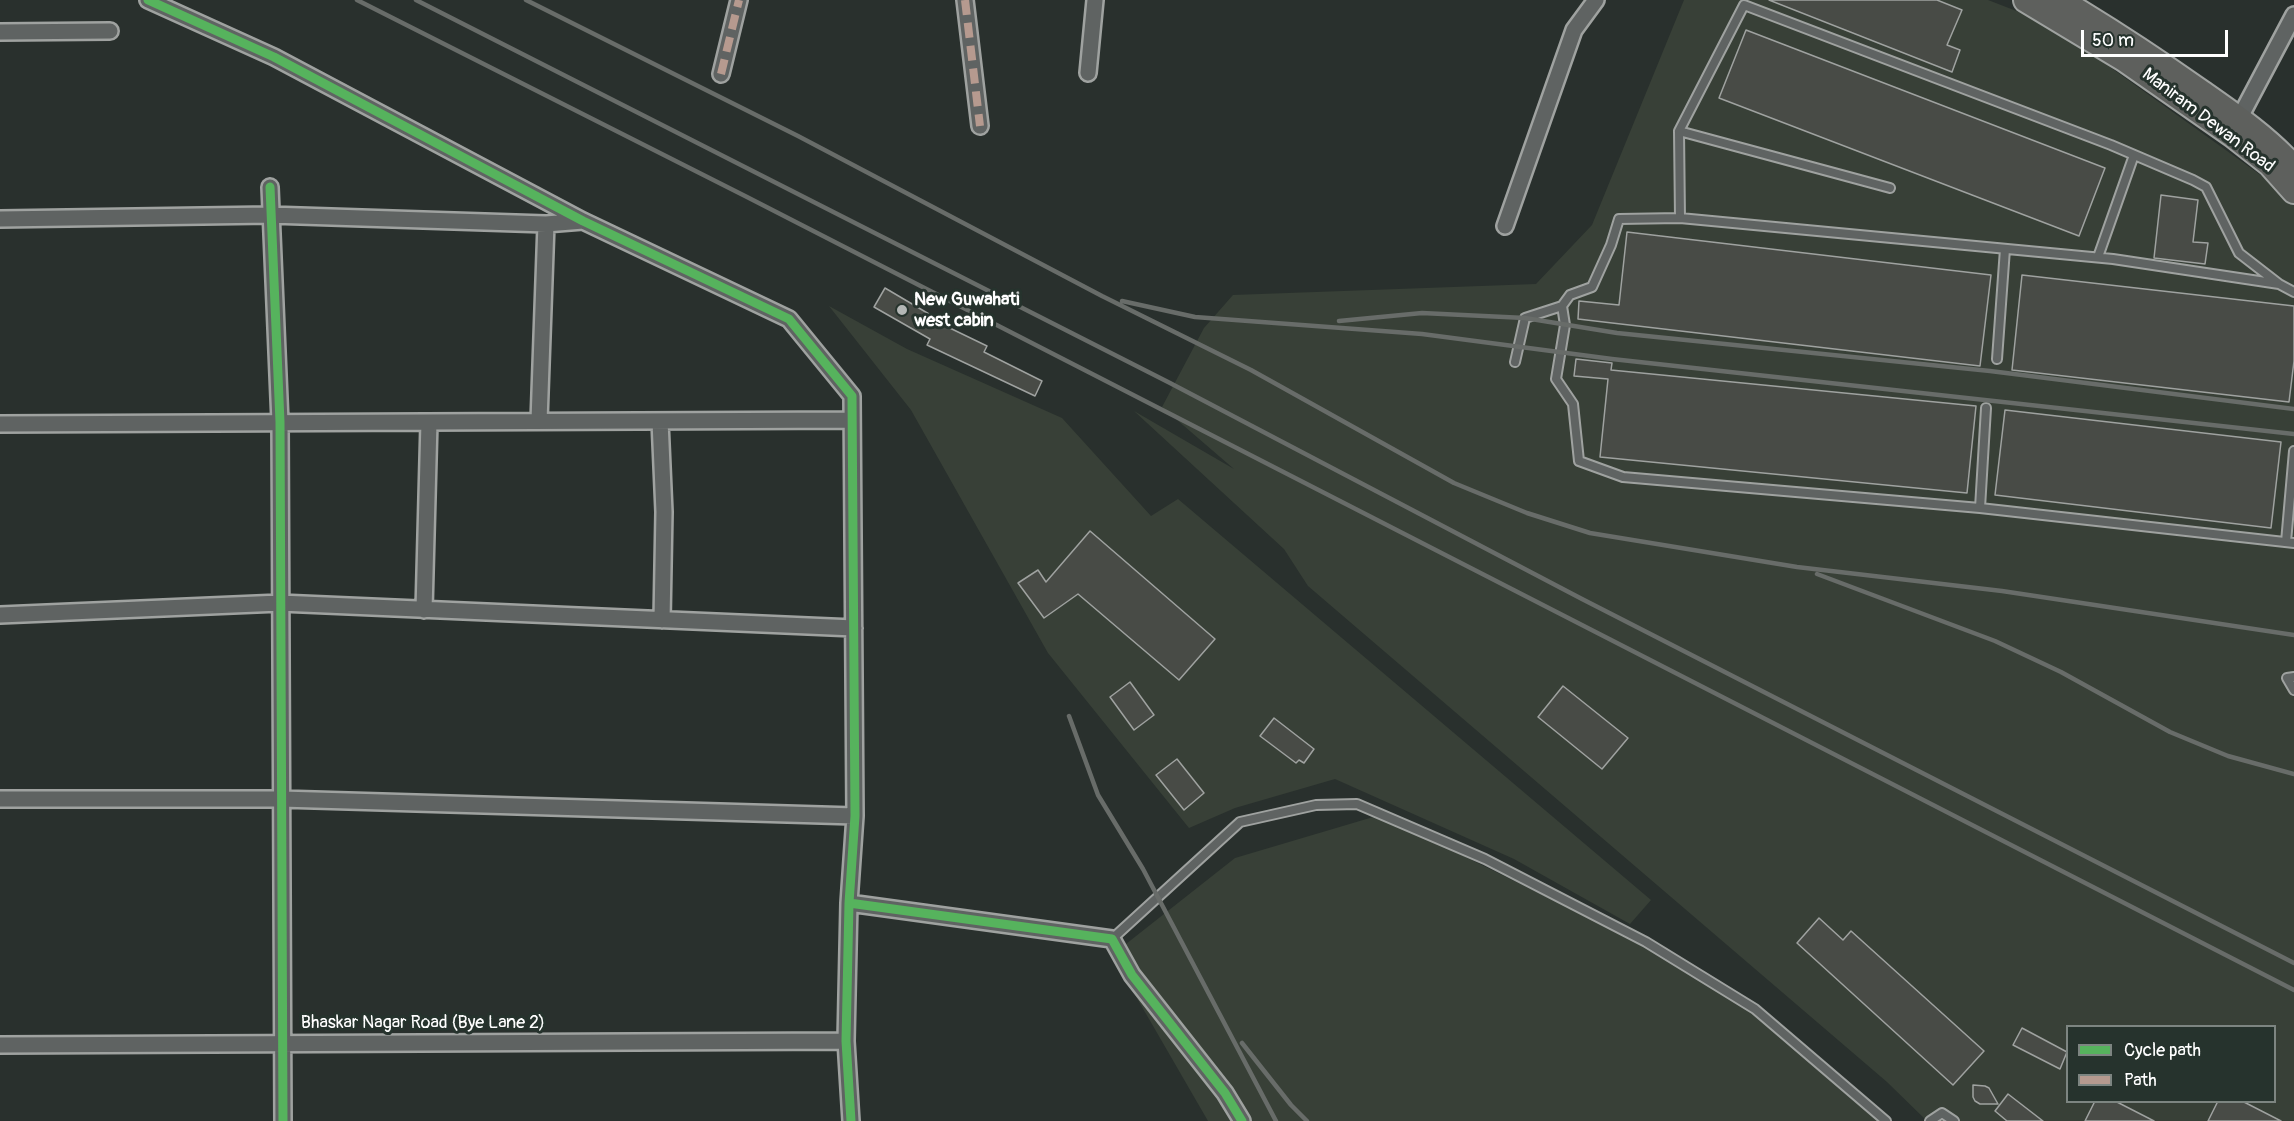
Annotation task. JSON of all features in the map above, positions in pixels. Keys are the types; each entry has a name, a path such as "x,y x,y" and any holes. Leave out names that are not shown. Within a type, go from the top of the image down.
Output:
{"main road":[{"name":"Maniram Dewan Road","path":"2026,0 2124,59 2233,135 2270,164 2294,191"},
{"name":"Maniram Dewan Road","path":"2059,0 2130,43 2239,119 2275,147 2294,168"}],"street":[{"path":"148,0 274,57 583,221 789,319 852,396 855,816 849,903 846,1041 851,1121"},
{"path":"721,74 739,0"},
{"path":"965,0 980,126"},
{"path":"1088,73 1095,0"},
{"path":"1504,226 1574,30 1596,0"},
{"path":"2239,119 2294,15"},
{"path":"0,32 110,31"},
{"path":"270,187 280,423 283,1121"},
{"path":"0,219 270,215 546,224 583,221"},
{"path":"539,421 546,224"},
{"path":"0,424 852,420"},
{"path":"660,421 664,512 662,620"},
{"path":"424,610 429,422"},
{"path":"0,615 280,603 854,628"},
{"path":"0,799 281,799 855,816"},
{"path":"849,903 1112,939 1132,975 1226,1093 1242,1121"},
{"name":"Bhaskar Nagar Road (Bye Lane 2)","path":"0,1045 846,1041"}],"lane":[{"path":"1680,218 1680,131 1744,5 2134,155 2206,187 2239,253 2279,284 2294,292"},
{"path":"1680,131 1890,188"},
{"path":"2097,257 2134,155"},
{"path":"1515,363 1525,318 1562,306 1570,295 1592,287 1611,245 1619,219 1680,218 2097,257 2279,284"},
{"path":"1997,359 2006,249"},
{"path":"1562,306 1565,325 1556,379 1573,404 1579,461 1623,477 1980,508 2290,543 2294,451"},
{"path":"1980,508 1986,408"},
{"path":"2294,677 2287,678 2294,690"},
{"path":"1112,939 1240,822 1316,805 1357,804 1485,859 1646,942 1755,1009 1886,1121"},
{"path":"1930,1121 1942,1113 1954,1121"}],"shaded area":[{"path":"1684,0 1988,0 2050,24 2294,199 2294,1121 1927,1121 1887,1082 1308,586 1284,549 1134,411 1234,469 1162,407 1204,328 1233,295 1536,284 1592,225"},
{"path":"829,306 907,349 1062,418 1151,516 1178,499 1651,900 1630,924 1514,859 1335,779 1235,808 1189,828 1048,653 911,410"},
{"path":"1380,815 1724,984 1885,1121 1208,1121 1112,955 1235,858"}],"building":[{"path":"1769,0 1937,0 1962,10 1947,45 1960,50 1952,72"},
{"path":"1746,30 2105,168 2079,236 1719,98"},
{"path":"2161,195 2198,200 2193,242 2208,243 2205,264 2154,258"},
{"path":"1627,232 1991,275 1980,366 1578,319 1579,301 1619,305"},
{"path":"2022,275 2294,306 2294,361 2289,402 2012,370"},
{"path":"885,288 929,314 927,317 987,346 984,352 1042,381 1035,396 927,345 930,339 874,307"},
{"path":"1576,359 1612,363 1611,370 1976,406 1967,493 1600,457 1608,379 1574,376"},
{"path":"2005,410 2281,442 2271,528 1995,495"},
{"path":"1090,531 1215,639 1179,680 1078,594 1044,618 1018,583 1038,570 1046,582"},
{"path":"1130,682 1154,715 1134,730 1110,697"},
{"path":"1563,686 1628,738 1602,769 1538,717"},
{"path":"1274,718 1314,749 1304,763 1299,760 1296,763 1260,736"},
{"path":"1177,759 1204,793 1184,810 1156,775"},
{"path":"1819,918 1843,940 1851,931 1984,1051 1953,1085 1797,943"},
{"path":"2022,1028 2066,1051 2066,1054 2060,1069 2013,1045"},
{"path":"1973,1085 1989,1088 1998,1104 1980,1104 1975,1101"},
{"path":"2008,1094 2043,1121 2007,1121 1995,1111"},
{"path":"2094,1103 2119,1103 2154,1121 2085,1121"},
{"path":"2217,1103 2246,1103 2281,1121 2208,1121"}],"railway":[{"path":"357,0 747,197 2294,990"},
{"path":"416,0 1170,383 1582,599 2294,963"},
{"path":"526,0 798,136 1102,296 1251,370 1454,483 1527,513 1590,533 1797,567 2002,591 2294,635"},
{"path":"1122,301 1195,317 1422,334 1612,359 2294,434"},
{"path":"1339,321 1422,313 1525,318 1617,333 1990,371 2294,409"},
{"path":"1817,574 1995,641 2061,672 2170,732 2228,756 2294,774"},
{"path":"1069,716 1098,795 1143,869 1276,1121"},
{"path":"1242,1043 1291,1105 1307,1121"}],"marked path":[{"path":"721,74 739,0"},
{"path":"965,0 980,126"}],"cycle path":[{"path":"148,0 274,57 583,221 789,319 852,396 855,816 849,903 846,1041 851,1121"},
{"path":"270,187 280,422 283,1121"},
{"path":"849,903 1112,939 1132,975 1225,1093 1242,1121"}],"place":[{"name":"New Guwahati west cabin","path":"902,310"}]}
